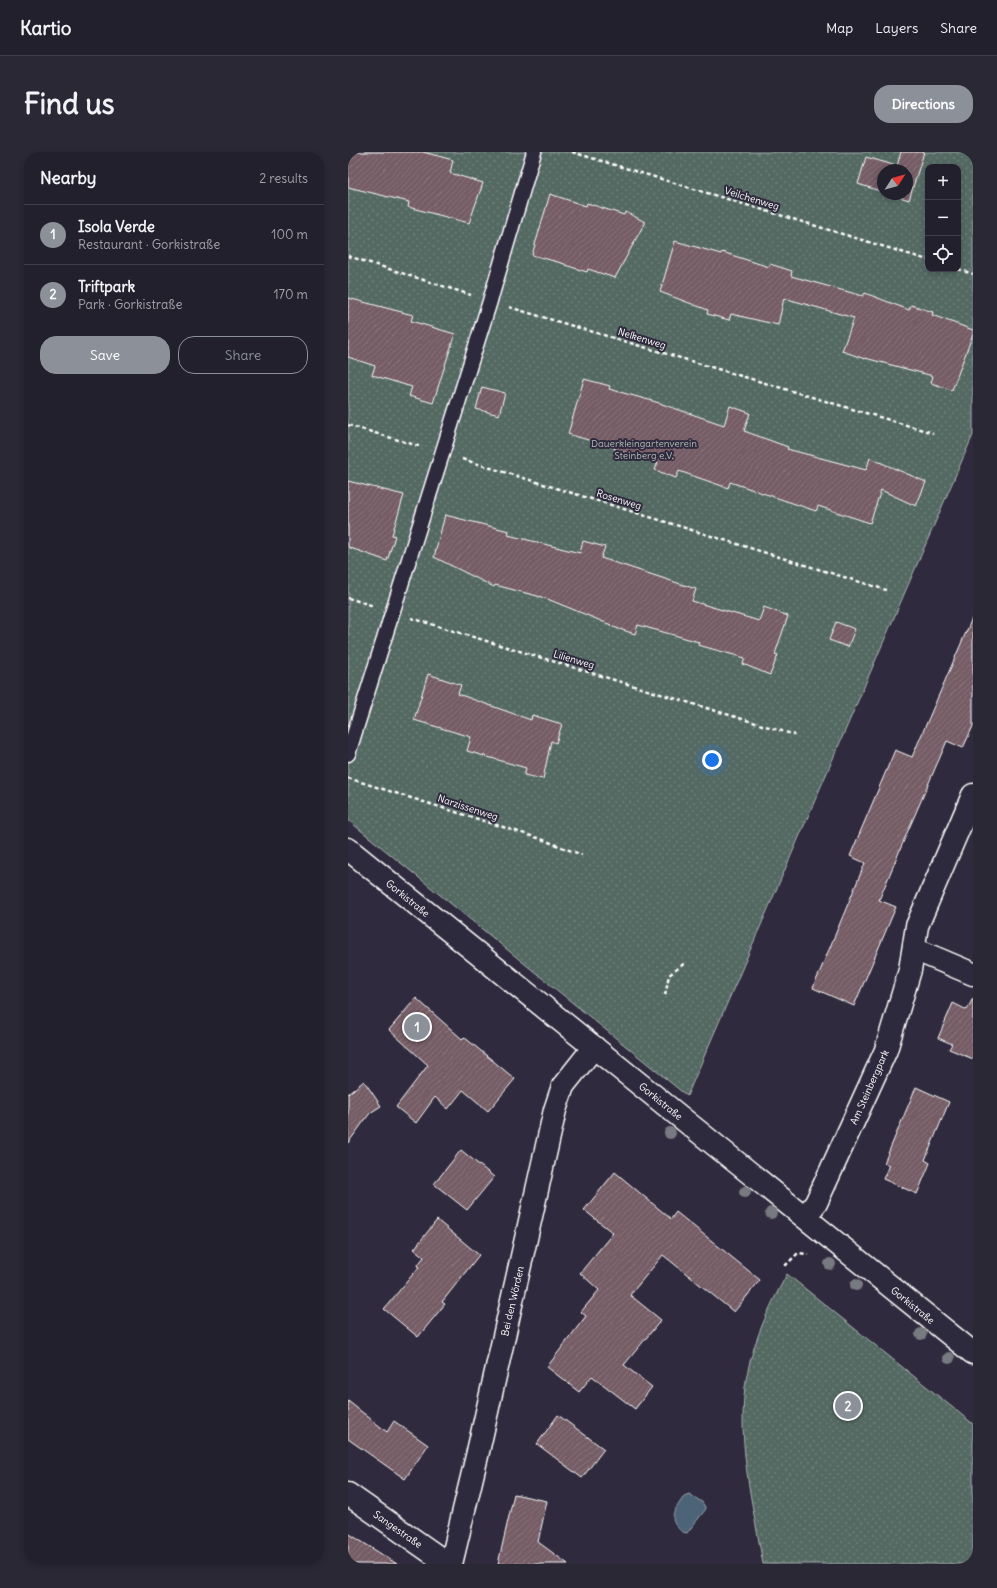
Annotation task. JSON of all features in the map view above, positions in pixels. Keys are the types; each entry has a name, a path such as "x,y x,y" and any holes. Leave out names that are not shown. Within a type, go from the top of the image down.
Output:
{"street":[{"name":"Am Steinbergpark","path":"805,1217 816,1203 886,1050 910,970 917,926 973,795"},
{"name":"Gorkistraße","path":"348,849 973,1353"},
{"path":"914,949 973,974"},
{"name":"Bei den Wörden","path":"449,1564 479,1449 555,1110 563,1086 594,1047"},
{"name":"Sangestraße","path":"348,1494 449,1564"}],"lane":[{"path":"348,754 441,453 490,301 534,152"}],"path":[{"name":"Veilchenweg","path":"572,152 925,259"},
{"name":"Nelkenweg","path":"348,256 490,301 933,433"},
{"path":"961,270 973,274"},
{"name":"Rosenweg","path":"348,425 886,590"},
{"name":"Lilienweg","path":"348,598 795,735"},
{"name":"Narzissenweg","path":"348,778 541,839 582,854"},
{"path":"665,995 669,975 685,963"},
{"path":"785,1266 798,1253 808,1254"}],"green space":[{"name":"Dauerkleingartenverein Steinberg e.V.","path":"348,152 973,152 973,435 687,1096 348,820"},
{"path":"787,1274 973,1424 973,1564 763,1564 745,1456 743,1429 744,1401 747,1375 757,1338 777,1292"}],"water":[{"path":"689,1494 702,1502 706,1509 687,1533 682,1532 677,1527 674,1523 673,1515 684,1496"}],"building":[{"path":"348,152 423,152 453,160 450,173 483,183 469,223 408,207 409,202 348,187"},
{"path":"901,152 924,152 913,187 913,164 898,164"},
{"path":"866,157 890,164 877,164 877,190 858,184"},
{"path":"550,194 586,206 587,203 624,215 626,212 645,222 615,278 588,269 587,272 532,255"},
{"path":"675,241 721,254 722,252 769,267 770,264 792,271 791,276 863,296 865,293 909,310 911,305 933,312 932,315 973,330 973,334 952,390 931,383 933,376 865,359 842,351 854,318 784,298 778,325 731,314 729,320 707,314 708,310 660,292"},
{"path":"348,298 413,315 411,321 455,334 433,403 409,396 412,387 372,375 375,366 348,357"},
{"path":"584,379 610,386 609,389 656,402 724,425 730,406 750,413 744,431 788,447 787,449 866,470 870,458 926,482 916,506 881,490 870,523 818,506 816,511 730,482 728,488 679,471 676,478 655,470 658,462 615,450 615,448 568,434"},
{"path":"482,387 505,393 499,415 476,409"},
{"path":"348,481 404,495 392,535 395,536 387,561 348,547"},
{"path":"445,515 509,531 508,535 580,553 583,541 605,547 601,558 696,589 692,601 759,621 764,607 788,616 775,654 778,655 770,675 743,664 745,658 698,645 699,642 638,625 635,634 610,626 611,625 545,598 495,585 494,587 434,557"},
{"path":"973,616 973,726 963,748 947,741 907,833 879,900 896,907 854,1006 813,988 865,863 850,856 895,750 912,757"},
{"path":"836,622 855,629 848,647 829,640"},
{"path":"428,674 461,685 458,694 531,720 532,715 562,724 556,743 551,741 543,779 524,775 526,768 467,751 471,737 414,720"},
{"path":"416,998 462,1039 464,1037 515,1079 488,1111 463,1090 448,1109 435,1097 416,1123 396,1107 428,1065 389,1030"},
{"path":"973,998 973,1059 949,1049 952,1044 938,1038 953,1003 967,1010"},
{"path":"364,1081 381,1106 370,1113 348,1143 348,1094"},
{"path":"916,1087 949,1102 925,1160 930,1163 917,1194 883,1179 889,1165 884,1163"},
{"path":"461,1150 494,1177 467,1210 434,1184"},
{"path":"615,1172 671,1219 676,1212 760,1280 734,1312 663,1255 630,1295 661,1320 624,1365 652,1387 635,1409 592,1376 579,1392 547,1367 586,1316 581,1312 599,1290 580,1273 613,1233 584,1210"},
{"path":"437,1220 479,1255 442,1302 445,1304 418,1337 384,1309 419,1267 417,1266 424,1257 414,1249"},
{"path":"348,1401 387,1432 394,1421 428,1445 405,1479 348,1439"},
{"path":"558,1415 604,1449 582,1478 537,1444"},
{"path":"514,1494 547,1501 538,1542 568,1564 498,1564"},
{"path":"348,1533 397,1564 348,1564"}],"place":[{"name":"Isola Verde","path":"417,1027"},
{"name":"Triftpark","path":"848,1406"}]}
